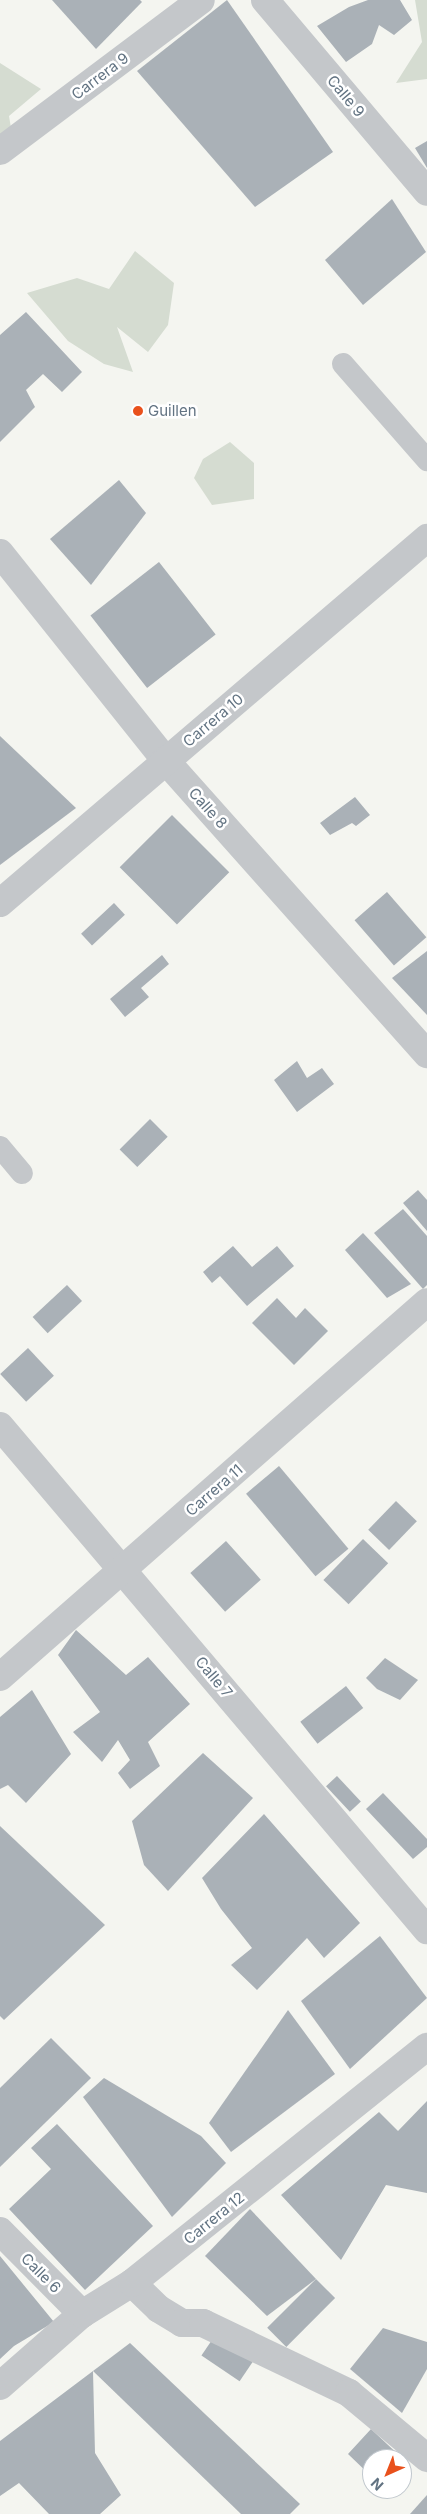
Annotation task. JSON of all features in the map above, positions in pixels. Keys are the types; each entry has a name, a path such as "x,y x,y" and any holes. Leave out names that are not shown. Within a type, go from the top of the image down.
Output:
{"street":[{"name":"Carrera 9","path":"0,151 201,0"},
{"name":"Calle 9","path":"265,0 427,192"},
{"name":"Carrera 10","path":"0,903 427,538"},
{"name":"Calle 8","path":"0,553 165,760 427,1054"},
{"name":"Carrera 11","path":"0,1677 427,1302"},
{"name":"Calle 7","path":"0,1426 427,1930"},
{"name":"Carrera 12","path":"0,2386 82,2314 132,2283 427,2047"},
{"name":"Calle 6","path":"0,2232 82,2314"},
{"path":"132,2283 158,2308 182,2323 203,2323 349,2393 427,2458"}],"lane":[{"path":"343,364 427,460"},
{"path":"0,1146 22,1174"}],"shaded area":[{"path":"415,0 427,0 427,79 396,83 422,42"},
{"path":"0,63 41,89 9,116 12,134 0,142"},
{"path":"135,251 174,283 168,325 148,352 117,327 133,372 104,364 68,341 27,293 77,278 109,289"},
{"path":"230,442 254,463 254,499 212,505 194,478 203,459"}],"building":[{"path":"52,0 140,0 142,2 96,49"},
{"path":"227,0 333,152 255,207 137,71"},
{"path":"368,0 400,0 412,20 394,35 379,25 372,44 346,62 317,26 349,7"},
{"path":"427,141 427,168 415,148"},
{"path":"392,199 426,252 363,305 325,260"},
{"path":"26,312 82,372 62,392 43,374 26,390 35,407 0,442 0,335"},
{"path":"119,480 146,513 91,585 50,539"},
{"path":"159,562 216,634 147,688 90,616"},
{"path":"0,736 76,808 0,865"},
{"path":"355,797 370,815 356,826 352,823 330,835 320,823"},
{"path":"172,815 229,872 177,925 120,867"},
{"path":"387,892 426,937 394,965 355,920"},
{"path":"114,903 125,915 92,945 81,934"},
{"path":"427,951 427,1015 392,978"},
{"path":"162,955 169,964 141,988 149,997 125,1017 110,999"},
{"path":"297,1061 307,1078 322,1068 334,1084 297,1112 274,1080"},
{"path":"150,1119 168,1137 137,1167 120,1149"},
{"path":"418,1190 427,1200 427,1231 403,1203"},
{"path":"403,1209 427,1236 427,1285 423,1289 374,1233"},
{"path":"363,1233 411,1284 387,1298 345,1250"},
{"path":"233,1246 252,1267 277,1246 294,1266 247,1306 220,1276 212,1283 203,1272"},
{"path":"67,1285 82,1301 48,1333 33,1317"},
{"path":"277,1298 296,1318 305,1308 328,1331 294,1365 252,1323"},
{"path":"28,1348 54,1376 26,1402 0,1374"},
{"path":"279,1466 348,1549 315,1576 246,1494"},
{"path":"396,1501 417,1521 389,1550 368,1530"},
{"path":"363,1539 388,1563 349,1604 323,1580"},
{"path":"226,1541 261,1580 225,1612 190,1573"},
{"path":"76,1630 126,1675 148,1657 190,1704 148,1742 160,1766 130,1789 118,1773 130,1760 118,1740 102,1762 73,1732 100,1712 58,1655"},
{"path":"385,1658 418,1680 400,1700 377,1689 366,1678"},
{"path":"346,1686 363,1708 318,1744 300,1722"},
{"path":"32,1690 71,1754 26,1803 8,1785 0,1789 0,1717"},
{"path":"203,1753 253,1798 168,1891 144,1865 132,1821"},
{"path":"337,1776 361,1802 350,1812 326,1786"},
{"path":"383,1793 427,1839 427,1847 413,1859 366,1809"},
{"path":"264,1814 360,1923 324,1958 307,1938 257,1990 231,1965 252,1948 221,1909 202,1878"},
{"path":"0,1826 105,1925 4,2020 0,2016"},
{"path":"380,1936 427,1998 350,2069 301,2001"},
{"path":"288,2010 335,2074 231,2152 209,2123"},
{"path":"51,2038 91,2078 0,2167 0,2088"},
{"path":"104,2078 201,2136 226,2163 172,2217 83,2097"},
{"path":"427,2101 427,2193 386,2185 341,2260 281,2195 379,2112 398,2131"},
{"path":"57,2124 153,2226 85,2290 9,2209 51,2169 31,2148"},
{"path":"250,2209 316,2279 267,2316 205,2256"},
{"path":"0,2256 54,2322 14,2346 0,2359"},
{"path":"316,2279 335,2298 286,2347 267,2328"},
{"path":"383,2328 427,2342 427,2369 402,2413 350,2369"},
{"path":"216,2334 254,2360 240,2381 201,2356"},
{"path":"130,2343 300,2504 290,2514 241,2514 93,2371"},
{"path":"93,2371 95,2453 121,2495 100,2514 49,2514 19,2483 0,2496 0,2441"},
{"path":"371,2429 392,2449 362,2449 362,2467 348,2454"},
{"path":"427,2495 427,2514 410,2514"}],"place":[{"name":"Guillen","path":"138,411"}]}
